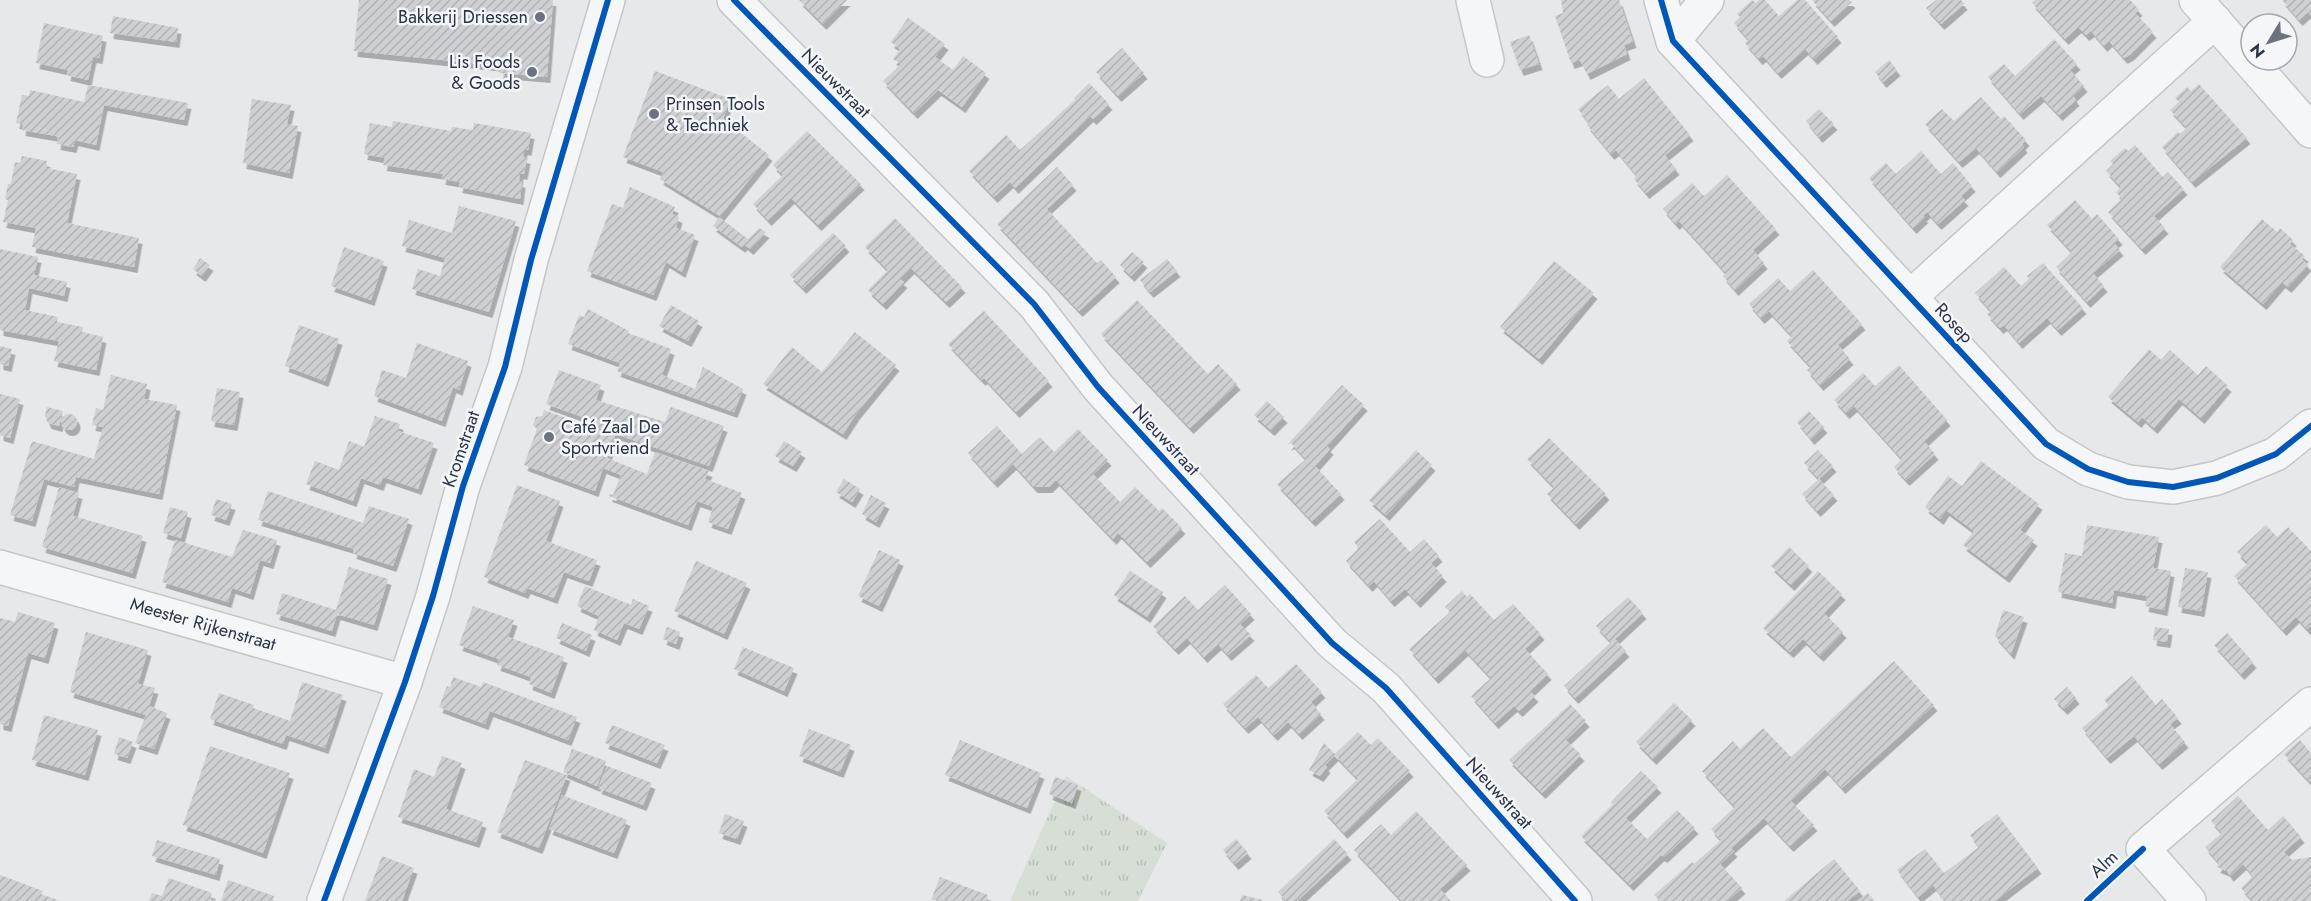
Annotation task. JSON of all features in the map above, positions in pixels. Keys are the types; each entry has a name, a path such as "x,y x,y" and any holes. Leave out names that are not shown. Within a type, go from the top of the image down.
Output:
{"street":[{"name":"Kromstraat","path":"324,901 405,682 433,596 463,486 505,367 531,260 608,0"},
{"name":"Nieuwstraat","path":"734,0 1034,304 1098,387 1332,643 1386,688 1575,901"},
{"path":"1473,0 1487,60"},
{"name":"Rosep","path":"1661,0 1673,41 2046,444 2088,469 2108,476 2128,482 2173,488 2217,478 2276,454 2311,426"},
{"path":"1673,41 1707,0"},
{"name":"Rosep","path":"1910,297 2205,11 2311,131"},
{"name":"Meester Rijkenstraat","path":"0,567 405,682"},
{"name":"Alm","path":"2188,901 2143,849 2311,704"}],"green space":[{"path":"1066,776 1167,843 1138,901 1010,901"}],"building":[{"path":"359,0 553,0 547,77 500,73 501,66 354,51"},
{"path":"799,0 847,0 823,24"},
{"path":"1561,0 1619,0 1633,42 1624,45 1627,54 1587,74 1580,60 1571,63 1555,16 1563,13"},
{"path":"1752,0 1756,3 1759,0 1765,0 1779,16 1797,0 1805,0 1838,37 1814,59 1805,49 1778,73 1763,56 1759,59 1745,43 1749,40 1734,23 1740,17 1737,14"},
{"path":"1812,0 1849,0 1852,2 1831,21"},
{"path":"1936,0 1961,0 1964,4 1941,24 1926,8"},
{"path":"2035,0 2130,0 2139,10 2135,13 2153,32 2124,58 2109,41 2104,46 2091,31 2086,35 2078,27 2065,39 2032,3"},
{"path":"2282,0 2311,0 2311,16 2308,12 2299,20 2299,12 2292,12"},
{"path":"113,16 178,28 176,42 110,33"},
{"path":"908,18 945,44 935,57 953,70 963,56 986,73 962,107 938,90 914,113 883,81 901,64 893,59 900,49 891,42"},
{"path":"44,23 103,36 99,58 93,57 88,80 67,75 68,70 36,63"},
{"path":"1529,35 1539,64 1520,70 1510,42"},
{"path":"2054,39 2077,64 2070,70 2084,86 2073,96 2076,100 2059,115 2041,96 2020,114 1988,77 2004,64 2015,76"},
{"path":"1122,48 1144,73 1118,96 1096,72"},
{"path":"1889,60 1897,70 1883,82 1875,72"},
{"path":"655,71 730,99 723,119 769,155 720,216 660,179 663,172 623,157"},
{"path":"1644,78 1690,135 1665,155 1676,169 1646,193 1634,179 1637,176 1616,150 1611,154 1587,125 1589,123 1578,109 1608,85 1619,99"},
{"path":"1089,83 1109,104 1093,119 1090,116 1015,188 1010,182 994,197 969,171 1006,135 1020,150 1075,100 1074,98"},
{"path":"2199,84 2247,138 2192,182 2162,147 2178,132 2180,134 2187,128 2170,110 2179,102 2175,98 2187,87 2191,91"},
{"path":"88,85 188,103 184,120 104,105 96,145 75,140 73,147 57,144 58,137 56,136 22,130 23,124 16,123 22,95 29,96 30,90 84,102"},
{"path":"1981,97 2001,119 2004,116 2026,140 2022,144 2024,147 1997,172 1976,148 1959,162 1925,124 1942,109 1954,121"},
{"path":"252,99 291,105 287,124 298,126 289,173 243,163"},
{"path":"1819,109 1834,124 1819,137 1806,121"},
{"path":"393,121 451,131 452,127 473,130 474,123 531,133 528,150 524,149 523,157 527,158 524,174 520,173 519,181 522,182 520,199 459,187 460,182 442,179 443,174 383,165 385,158 364,154 370,123 392,127"},
{"path":"807,131 861,184 818,225 791,198 768,220 753,204 783,175 773,165"},
{"path":"2135,145 2163,177 2168,172 2184,189 2154,216 2165,228 2142,249 2108,212 2122,199 2116,192 2121,187 2106,171 2113,164 2110,161 2125,148 2128,151"},
{"path":"1921,151 1941,174 1953,163 1972,186 1961,196 1965,200 1938,224 1927,212 1913,228 1869,178 1886,163 1896,174"},
{"path":"22,156 47,161 46,168 77,174 67,223 139,238 134,267 32,247 36,228 3,222 8,200 5,199 8,184 11,184 15,162 20,163"},
{"path":"1057,167 1073,185 1047,209 1097,263 1101,260 1116,277 1079,311 997,224"},
{"path":"1727,175 1776,229 1753,250 1764,263 1735,290 1723,276 1726,273 1679,221 1676,224 1663,209 1692,183 1704,196"},
{"path":"630,187 675,207 672,214 679,217 676,228 695,235 682,272 666,262 653,295 587,271 612,204 623,208"},
{"path":"2075,200 2092,219 2097,214 2119,239 2114,243 2120,250 2093,273 2104,286 2087,302 2056,267 2072,252 2047,225"},
{"path":"459,206 516,221 489,312 412,289 418,269 440,276 445,258 402,246 409,220 452,233"},
{"path":"719,217 748,239 759,228 766,232 750,249 744,244 742,247 713,226"},
{"path":"895,218 962,287 946,302 911,268 900,279 904,282 883,304 868,290 888,270 865,247"},
{"path":"2262,219 2277,232 2280,228 2293,240 2290,244 2305,256 2302,259 2308,265 2288,287 2282,282 2263,304 2220,267"},
{"path":"833,233 846,246 803,288 790,275"},
{"path":"344,247 384,261 371,300 331,286"},
{"path":"0,249 38,257 34,275 67,282 64,296 29,288 25,310 58,317 57,322 83,327 82,332 103,337 96,370 54,361 59,341 0,330"},
{"path":"1132,252 1144,262 1131,276 1120,265"},
{"path":"200,258 210,265 202,276 193,269"},
{"path":"1167,259 1177,271 1150,292 1140,280"},
{"path":"1554,261 1594,293 1539,359 1500,327"},
{"path":"2043,263 2083,308 2058,330 2047,318 2019,343 2004,325 2000,328 1987,314 1991,311 1975,293 2004,267 2021,286 2029,279 2027,276"},
{"path":"1813,270 1862,324 1838,345 1850,359 1820,385 1807,370 1811,367 1787,341 1792,336 1769,311 1761,318 1749,304 1778,278 1790,291"},
{"path":"1137,300 1208,374 1218,364 1237,384 1190,428 1101,334"},
{"path":"671,305 699,321 688,341 659,326"},
{"path":"588,309 629,331 628,333 671,349 662,375 695,389 703,367 743,389 734,412 617,371 620,363 568,344 579,315 584,317"},
{"path":"984,311 1049,381 1016,412 948,344"},
{"path":"299,325 339,339 325,381 285,366"},
{"path":"855,332 896,365 856,414 843,434 763,384 792,347 822,372"},
{"path":"417,343 468,361 459,390 453,387 442,421 374,396 382,370 406,378"},
{"path":"0,346 12,349 8,366 0,364"},
{"path":"2149,349 2161,360 2170,350 2198,375 2206,366 2228,386 2201,418 2179,399 2154,428 2142,417 2138,422 2108,397"},
{"path":"1899,365 1947,420 1924,441 1935,454 1906,480 1894,467 1902,459 1854,406 1846,413 1834,400 1863,373 1875,386"},
{"path":"559,370 601,385 596,400 665,422 671,407 724,426 709,466 586,424 588,419 546,404"},
{"path":"111,375 147,384 144,399 177,405 159,494 76,477 74,487 44,479 32,521 10,515 32,441 94,459 103,427 92,425 96,408 103,410"},
{"path":"1342,385 1364,405 1327,446 1330,449 1315,466 1341,494 1312,521 1277,484 1306,459 1291,443 1287,445"},
{"path":"217,388 240,392 234,425 211,421"},
{"path":"0,394 20,399 10,438 0,435"},
{"path":"1267,401 1284,417 1271,430 1254,415"},
{"path":"47,407 63,411 59,426 48,423 45,416"},
{"path":"544,410 615,436 607,458 647,474 655,452 709,471 705,479 742,493 728,529 708,522 713,507 697,501 688,525 609,496 609,494 613,495 621,475 603,468 595,491 524,465 537,429 533,425 536,417 542,416"},
{"path":"1809,411 1824,427 1811,439 1797,422"},
{"path":"69,414 77,422 69,430 61,422"},
{"path":"375,416 400,424 398,431 434,443 418,489 383,477 380,485 361,478 353,501 306,484 315,461 339,470 349,441 364,447"},
{"path":"997,426 1022,454 1040,437 1054,452 1078,429 1108,460 1093,474 1120,502 1135,487 1159,511 1162,508 1182,528 1147,562 1118,533 1113,539 1056,480 1049,487 1034,487 1013,464 994,482 968,453"},
{"path":"1549,438 1606,494 1576,524 1547,494 1554,487 1527,459"},
{"path":"784,441 802,452 793,466 775,456"},
{"path":"1416,450 1432,465 1386,515 1369,500"},
{"path":"1818,450 1833,466 1819,479 1804,463"},
{"path":"1981,461 2039,504 2020,530 2034,540 2006,577 1963,545 1974,531 1946,510 1940,519 1925,507 1948,476 1962,486"},
{"path":"844,479 860,489 852,502 836,492"},
{"path":"1819,479 1834,495 1817,511 1802,494"},
{"path":"517,485 560,501 546,541 597,560 589,581 564,572 554,598 527,588 525,593 484,577"},
{"path":"59,487 79,493 73,516 143,536 132,573 42,547"},
{"path":"268,491 363,523 369,506 409,519 393,566 353,553 354,549 258,520"},
{"path":"871,495 886,503 876,522 862,514"},
{"path":"216,499 232,504 226,520 211,515"},
{"path":"170,507 188,512 181,538 163,533"},
{"path":"1380,519 1410,552 1424,539 1439,556 1431,563 1443,576 1417,602 1405,589 1391,601 1374,581 1369,586 1346,561 1359,548 1354,542"},
{"path":"2087,525 2159,537 2153,568 2171,571 2164,610 2145,606 2147,596 2114,590 2112,603 2058,592 2065,553 2082,556"},
{"path":"2266,525 2277,537 2288,527 2311,551 2311,626 2307,629 2296,617 2283,630 2234,576 2248,563 2237,552"},
{"path":"243,530 277,540 270,563 260,560 250,594 232,588 228,602 162,582 175,540 232,557"},
{"path":"1789,547 1809,566 1791,585 1771,566"},
{"path":"879,550 900,560 879,606 858,596"},
{"path":"696,561 747,583 724,634 674,611"},
{"path":"349,567 388,579 374,625 337,614 332,631 276,614 282,593 336,610"},
{"path":"2185,568 2208,572 2201,611 2178,607"},
{"path":"1130,571 1163,592 1147,617 1114,595"},
{"path":"1818,571 1842,594 1824,613 1843,632 1820,656 1803,639 1790,652 1763,628"},
{"path":"1225,585 1251,614 1240,624 1251,635 1228,655 1218,644 1204,657 1187,638 1175,649 1153,626 1185,596 1198,610"},
{"path":"585,586 631,605 633,599 649,606 639,629 624,623 617,640 594,630 599,616 577,606"},
{"path":"1462,591 1467,597 1470,594 1494,620 1513,604 1541,634 1525,649 1548,674 1530,691 1535,696 1519,711 1514,706 1495,723 1471,696 1491,678 1465,650 1435,678 1409,649 1450,612 1445,607"},
{"path":"1628,597 1643,613 1615,639 1626,651 1575,698 1564,686 1611,642 1596,626"},
{"path":"473,606 514,620 508,637 564,657 551,693 529,684 531,677 497,665 499,659 459,645"},
{"path":"2003,610 2024,617 2011,654 1995,636"},
{"path":"18,612 55,623 45,658 28,653 8,726 0,724 0,618 15,622"},
{"path":"562,623 592,635 586,651 556,638"},
{"path":"667,627 680,632 676,644 663,639"},
{"path":"2155,627 2169,629 2167,642 2153,640"},
{"path":"86,632 148,650 138,684 155,688 149,706 167,713 154,749 135,743 146,715 70,692"},
{"path":"2227,633 2253,662 2241,674 2214,645"},
{"path":"743,647 794,668 784,691 734,669"},
{"path":"1894,661 1934,705 1842,788 1825,769 1791,801 1814,825 1790,846 1764,818 1731,848 1734,851 1720,864 1742,888 1727,901 1660,901 1654,895 1721,840 1711,829 1735,807 1702,771 1733,741 1740,749 1763,728 1791,757"},
{"path":"1296,664 1322,692 1311,702 1321,714 1299,734 1288,722 1274,735 1258,717 1245,728 1223,704 1256,675 1268,688"},
{"path":"2132,676 2156,705 2162,699 2178,718 2170,724 2185,742 2159,764 2134,736 2107,758 2082,728 2109,705 2104,700"},
{"path":"453,677 481,687 483,682 577,717 568,740 490,711 485,724 439,707"},
{"path":"302,682 343,695 325,748 286,735 283,744 210,719 219,693 290,721"},
{"path":"2067,687 2076,698 2064,709 2054,699"},
{"path":"1674,703 1692,720 1653,759 1636,742"},
{"path":"1570,704 1586,721 1566,740 1581,755 1542,793 1509,760"},
{"path":"44,715 98,730 85,775 32,760"},
{"path":"612,725 665,745 657,763 605,743"},
{"path":"809,729 851,745 840,772 799,756"},
{"path":"1358,732 1371,745 1378,738 1410,771 1344,833 1324,811 1358,779 1335,755 1325,765 1327,767 1320,776 1309,770 1324,743 1335,754"},
{"path":"119,737 133,742 127,758 114,754"},
{"path":"960,740 1041,773 1027,808 945,775"},
{"path":"2300,740 2311,753 2310,782 2284,754"},
{"path":"210,746 290,773 263,853 183,825"},
{"path":"572,749 606,761 597,786 563,772"},
{"path":"442,756 462,763 446,809 483,822 476,842 398,817 414,769 434,777"},
{"path":"525,760 567,775 539,848 497,832"},
{"path":"607,766 652,783 643,805 598,788"},
{"path":"1641,771 1658,787 1626,818 1647,839 1677,810 1695,828 1664,857 1661,855 1630,885 1581,836 1613,804 1611,802"},
{"path":"1055,777 1078,785 1072,803 1049,794"},
{"path":"562,795 627,820 614,853 549,829"},
{"path":"2238,796 2268,830 2283,816 2301,837 2284,852 2292,860 2311,857 2311,901 2253,901 2241,888 2253,876 2243,864 2230,876 2227,871 2217,867 2219,863 2205,847 2222,833 2211,821"},
{"path":"1416,811 1467,865 1440,889 1451,901 1402,901 1354,850 1381,824 1391,835"},
{"path":"725,814 744,821 737,839 719,833"},
{"path":"1997,814 2038,868 1995,901 1945,901 1933,885 1918,897 1897,870 1925,849 1944,873 1979,847 1970,835"},
{"path":"1236,839 1248,853 1235,864 1223,850"},
{"path":"1334,839 1348,854 1297,901 1286,901 1278,892"},
{"path":"157,840 220,859 216,875 152,856"},
{"path":"382,856 414,868 402,901 365,901"},
{"path":"1834,859 1860,891 1847,901 1784,901"},
{"path":"0,875 43,891 41,894 60,901 0,901"},
{"path":"940,877 988,895 986,901 931,900"},
{"path":"169,878 212,893 210,899 214,901 149,901 152,893 162,896"},
{"path":"228,880 274,896 272,901 221,901"},
{"path":"1868,893 1874,901 1857,901"},
{"path":"1242,895 1263,900 1263,901 1240,901"}],"cycle path":[{"path":"324,901 405,682 433,596 463,486 505,367 531,260 608,0"},
{"path":"734,0 1034,304 1098,387 1332,643 1386,688 1575,901"},
{"path":"1661,0 1673,41 2046,444 2088,469 2128,482 2173,487 2217,478 2276,454 2311,426"},
{"path":"2087,901 2143,849"}],"place":[{"name":"Bakkerij Driessen","path":"540,17"},
{"name":"Lis Foods & Goods","path":"532,72"},
{"name":"Prinsen Tools & Techniek","path":"654,114"},
{"name":"Café Zaal De Sportvriend","path":"549,437"}]}
